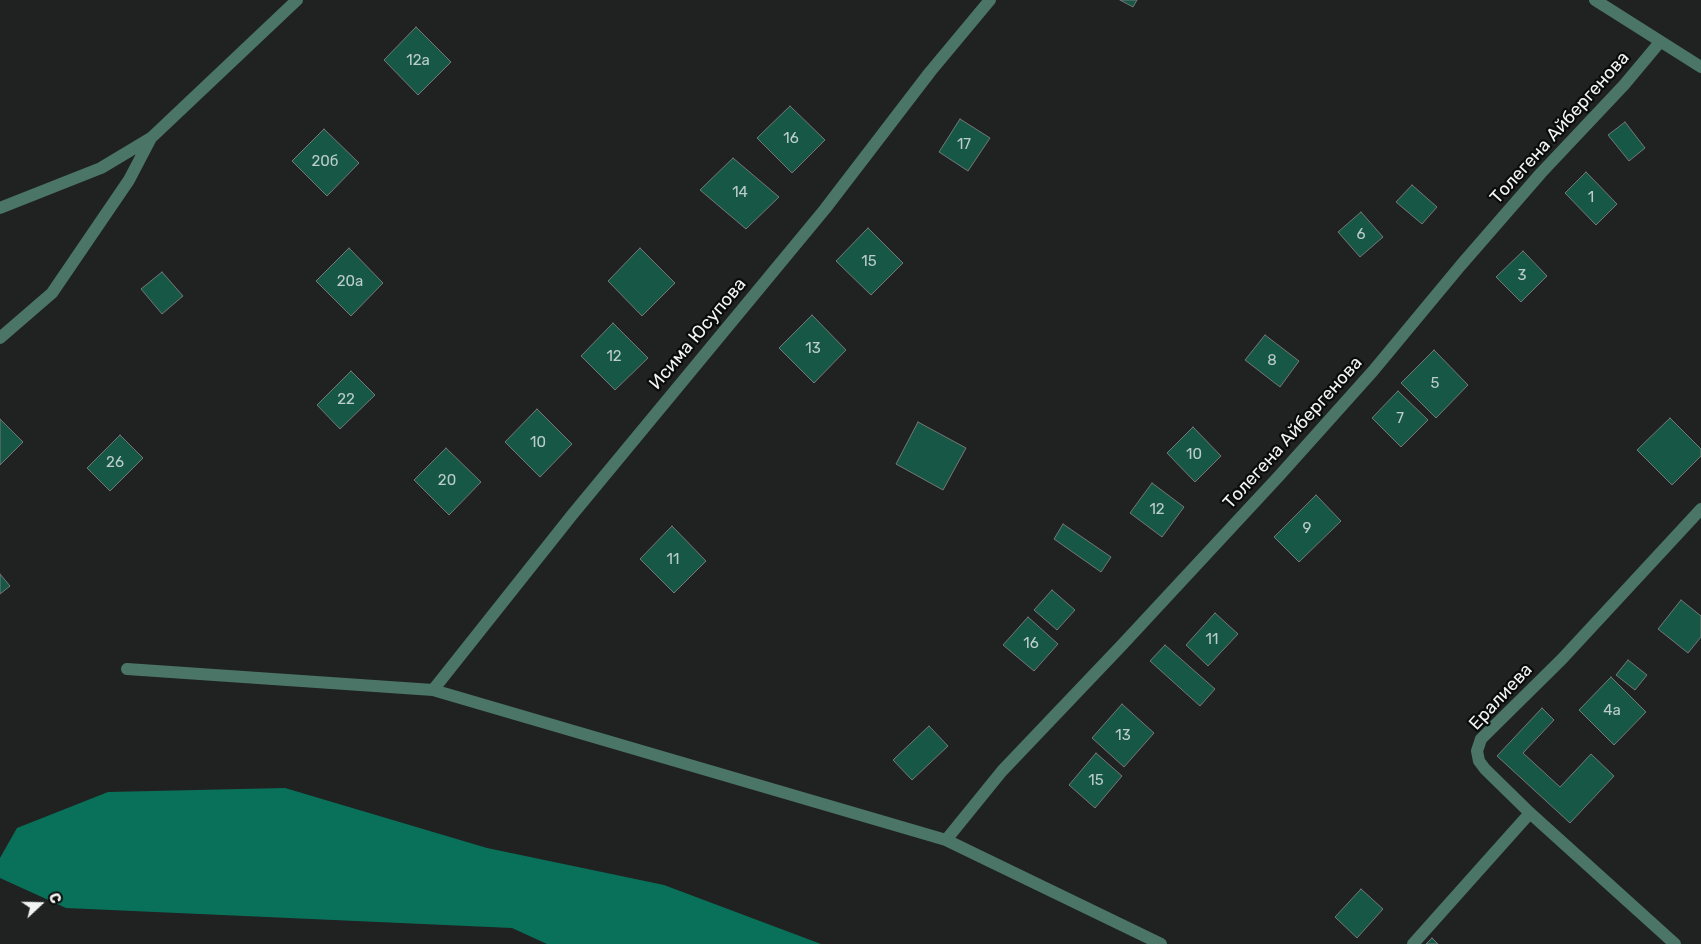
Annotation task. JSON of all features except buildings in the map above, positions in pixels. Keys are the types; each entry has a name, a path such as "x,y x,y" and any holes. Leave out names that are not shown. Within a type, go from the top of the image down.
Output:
{"street":[{"path":"0,208 101,168 151,138 297,0"},
{"name":"Исима Юсупова","path":"433,690 572,515 825,209 930,72 990,0"},
{"path":"1595,0 1701,68"},
{"name":"Толегена Айбергенова","path":"946,840 1002,771 1273,483 1373,371 1541,173 1624,85 1660,42"},
{"path":"0,338 52,294 129,180 151,138"},
{"name":"Ералиева","path":"1675,944 1484,769 1479,761 1477,750 1481,739 1562,658 1701,509"},
{"path":"127,669 433,690 946,840 1161,944"},
{"path":"1413,944 1530,813"}],"shaded area":[{"path":"285,788 487,848 664,885 821,944 547,944 512,928 66,908 0,878 0,858 17,828 108,792"}]}
